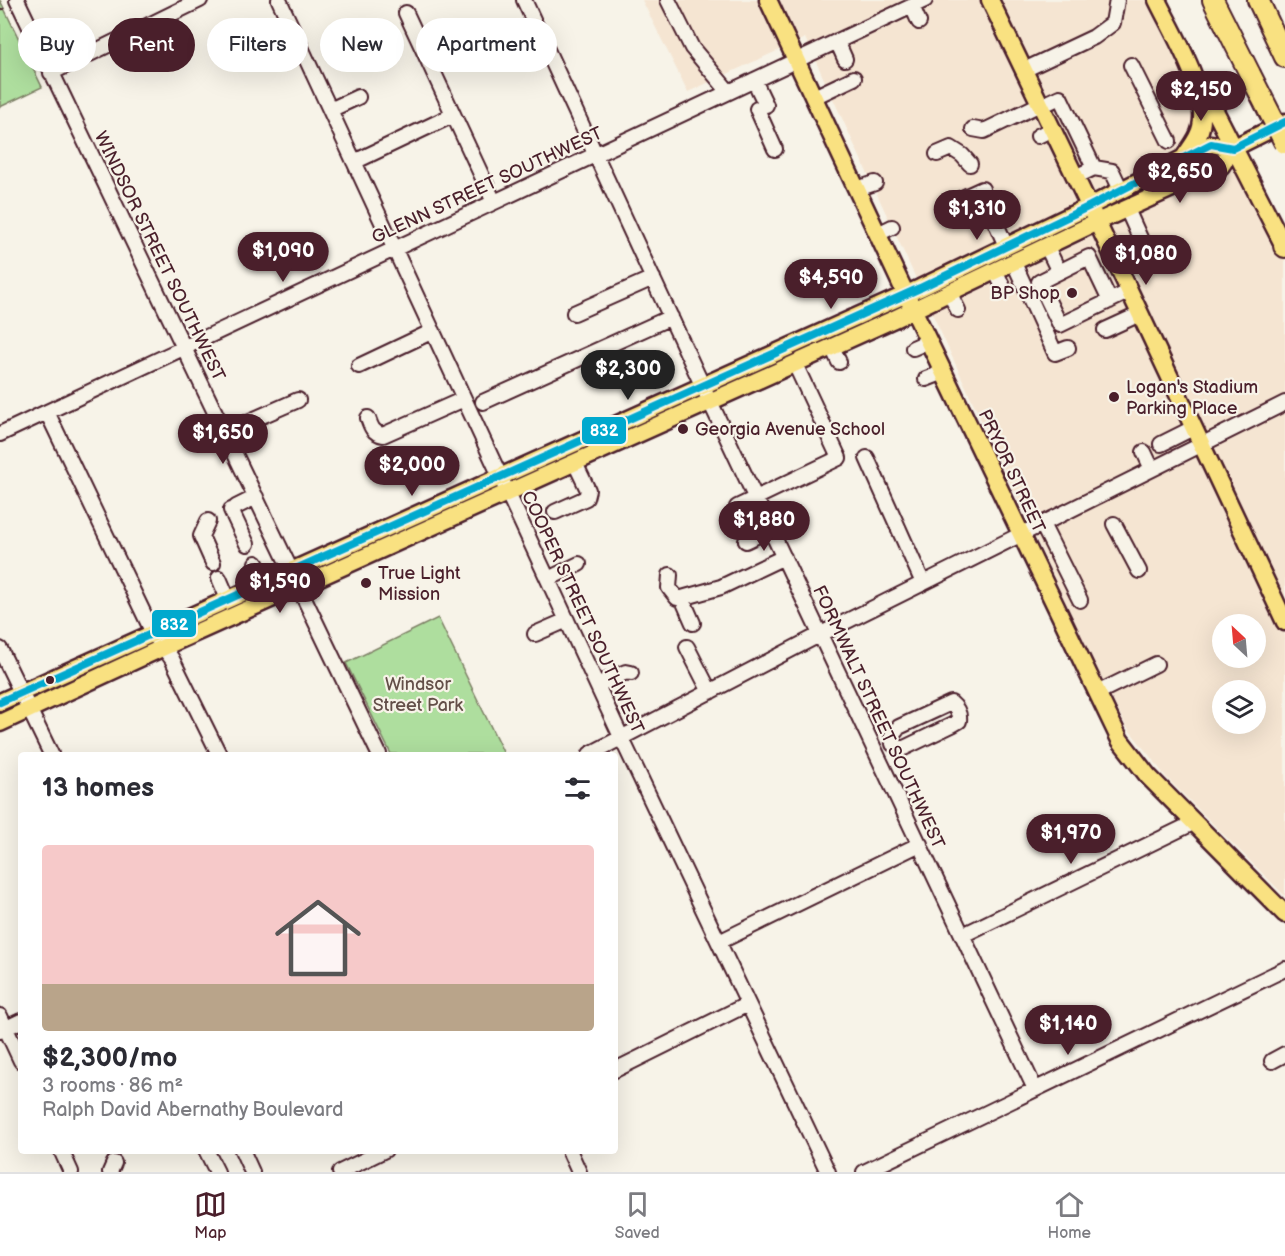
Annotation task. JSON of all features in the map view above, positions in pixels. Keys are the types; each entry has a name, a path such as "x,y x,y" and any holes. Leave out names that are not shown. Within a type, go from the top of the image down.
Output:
{"highway":[{"path":"1213,0 1285,143"},
{"path":"1258,0 1285,57"},
{"path":"1263,0 1271,27"}],"main road":[{"name":"PRYOR STREET","path":"768,0 857,189 885,230 914,310 1120,740 1148,776 1285,914"},
{"path":"990,0 1041,105 1045,132 1076,177 1285,622"},
{"path":"1157,0 1195,80 1201,100 1201,129 1193,146 1178,161"},
{"path":"1195,80 1211,103 1285,247"},
{"path":"0,723 795,364 836,355 914,310 1097,222 1221,166 1233,148 1285,122"},
{"path":"0,702 907,294 1090,206 1211,144 1233,148"},
{"path":"1178,161 1182,184"}],"street":[{"path":"51,73 200,0"},
{"name":"COOPER STREET SOUTHWEST","path":"279,0 622,739 828,1172"},
{"name":"FORMWALT STREET SOUTHWEST","path":"524,0 703,387 1035,1089"},
{"path":"668,0 692,48 729,92"},
{"path":"1024,70 1094,37 1113,23 1117,0"},
{"name":"WINDSOR STREET SOUTHWEST","path":"18,3 378,752"},
{"path":"918,3 919,22"},
{"name":"GLENN STREET SOUTHWEST","path":"0,434 918,3"},
{"path":"406,13 494,202"},
{"path":"837,41 845,59"},
{"path":"1131,65 1169,141"},
{"path":"814,97 854,78"},
{"path":"754,80 775,149"},
{"path":"330,110 358,97"},
{"path":"973,129 984,131 1060,97 1094,168"},
{"path":"354,162 453,115"},
{"path":"937,154 951,148 970,164"},
{"path":"1076,177 1094,168 1112,171 1121,190"},
{"path":"857,189 875,183"},
{"path":"960,200 982,189"},
{"path":"1127,209 1140,238"},
{"path":"994,219 1006,246"},
{"path":"1047,247 1059,272"},
{"path":"1110,301 1089,257 1039,282 1060,325 1110,301 1130,291"},
{"path":"1014,263 1055,353 1068,348"},
{"path":"996,272 1003,287"},
{"path":"574,313 653,278"},
{"path":"950,294 958,310"},
{"path":"1105,330 1140,314"},
{"path":"483,402 671,317"},
{"path":"359,366 433,331"},
{"path":"913,348 929,341"},
{"path":"737,507 839,458 795,364"},
{"path":"926,379 944,372"},
{"path":"368,418 372,429 377,434 383,435 464,399"},
{"path":"225,432 298,400"},
{"path":"594,752 821,634 1285,403"},
{"path":"47,412 153,633 172,659 218,752"},
{"path":"1161,444 1193,428"},
{"path":"1144,452 1152,469"},
{"path":"867,459 923,583"},
{"path":"555,512 586,498 588,489 575,463"},
{"path":"247,544 233,508 256,497"},
{"path":"208,521 201,536 213,563"},
{"path":"1042,524 1080,600"},
{"path":"1114,524 1139,571"},
{"path":"746,541 771,530"},
{"path":"670,574 669,588 677,598 682,598 721,587 784,557"},
{"path":"256,563 264,582"},
{"path":"548,579 579,564"},
{"path":"1040,575 1062,564"},
{"path":"219,578 228,599"},
{"path":"682,598 693,623"},
{"path":"535,634 567,620"},
{"path":"687,647 710,692"},
{"path":"0,649 50,752"},
{"path":"1097,693 1156,664"},
{"path":"597,685 626,672 631,673"},
{"path":"951,703 956,707 960,716 959,721 904,748 892,744 892,736 899,727 947,704 951,703"},
{"path":"876,752 892,744"},
{"path":"963,935 1193,823"},
{"path":"719,942 920,844"},
{"path":"864,1172 1285,969"},
{"path":"618,1069 748,1004"},
{"path":"18,1022 2,1025 18,1055"},
{"path":"1272,1061 1285,1054"},
{"path":"63,1154 71,1172"},
{"path":"208,1154 217,1172"},
{"path":"244,1154 252,1172"},
{"path":"340,1172 377,1154"},
{"path":"571,1154 579,1172"}],"path":[{"path":"0,10 18,3"}],"shaded area":[{"path":"642,0 1163,0 1285,256 1285,896 1167,778 1126,726 1092,660 805,38 688,92"}],"green space":[{"path":"0,0 18,37 18,72 35,72 42,87 0,107"},
{"name":"Windsor Street Park","path":"438,618 503,752 390,752 346,663"}],"transit line":[{"name":"832","path":"0,702 920,288 1090,206 1211,144 1233,148 1285,122"}],"place":[{"name":"BP Shop","path":"1072,293"},
{"name":"Logan's Stadium Parking Place","path":"1114,397"},
{"name":"Georgia Avenue School","path":"683,429"},
{"name":"True Light Mission","path":"366,583"}]}
